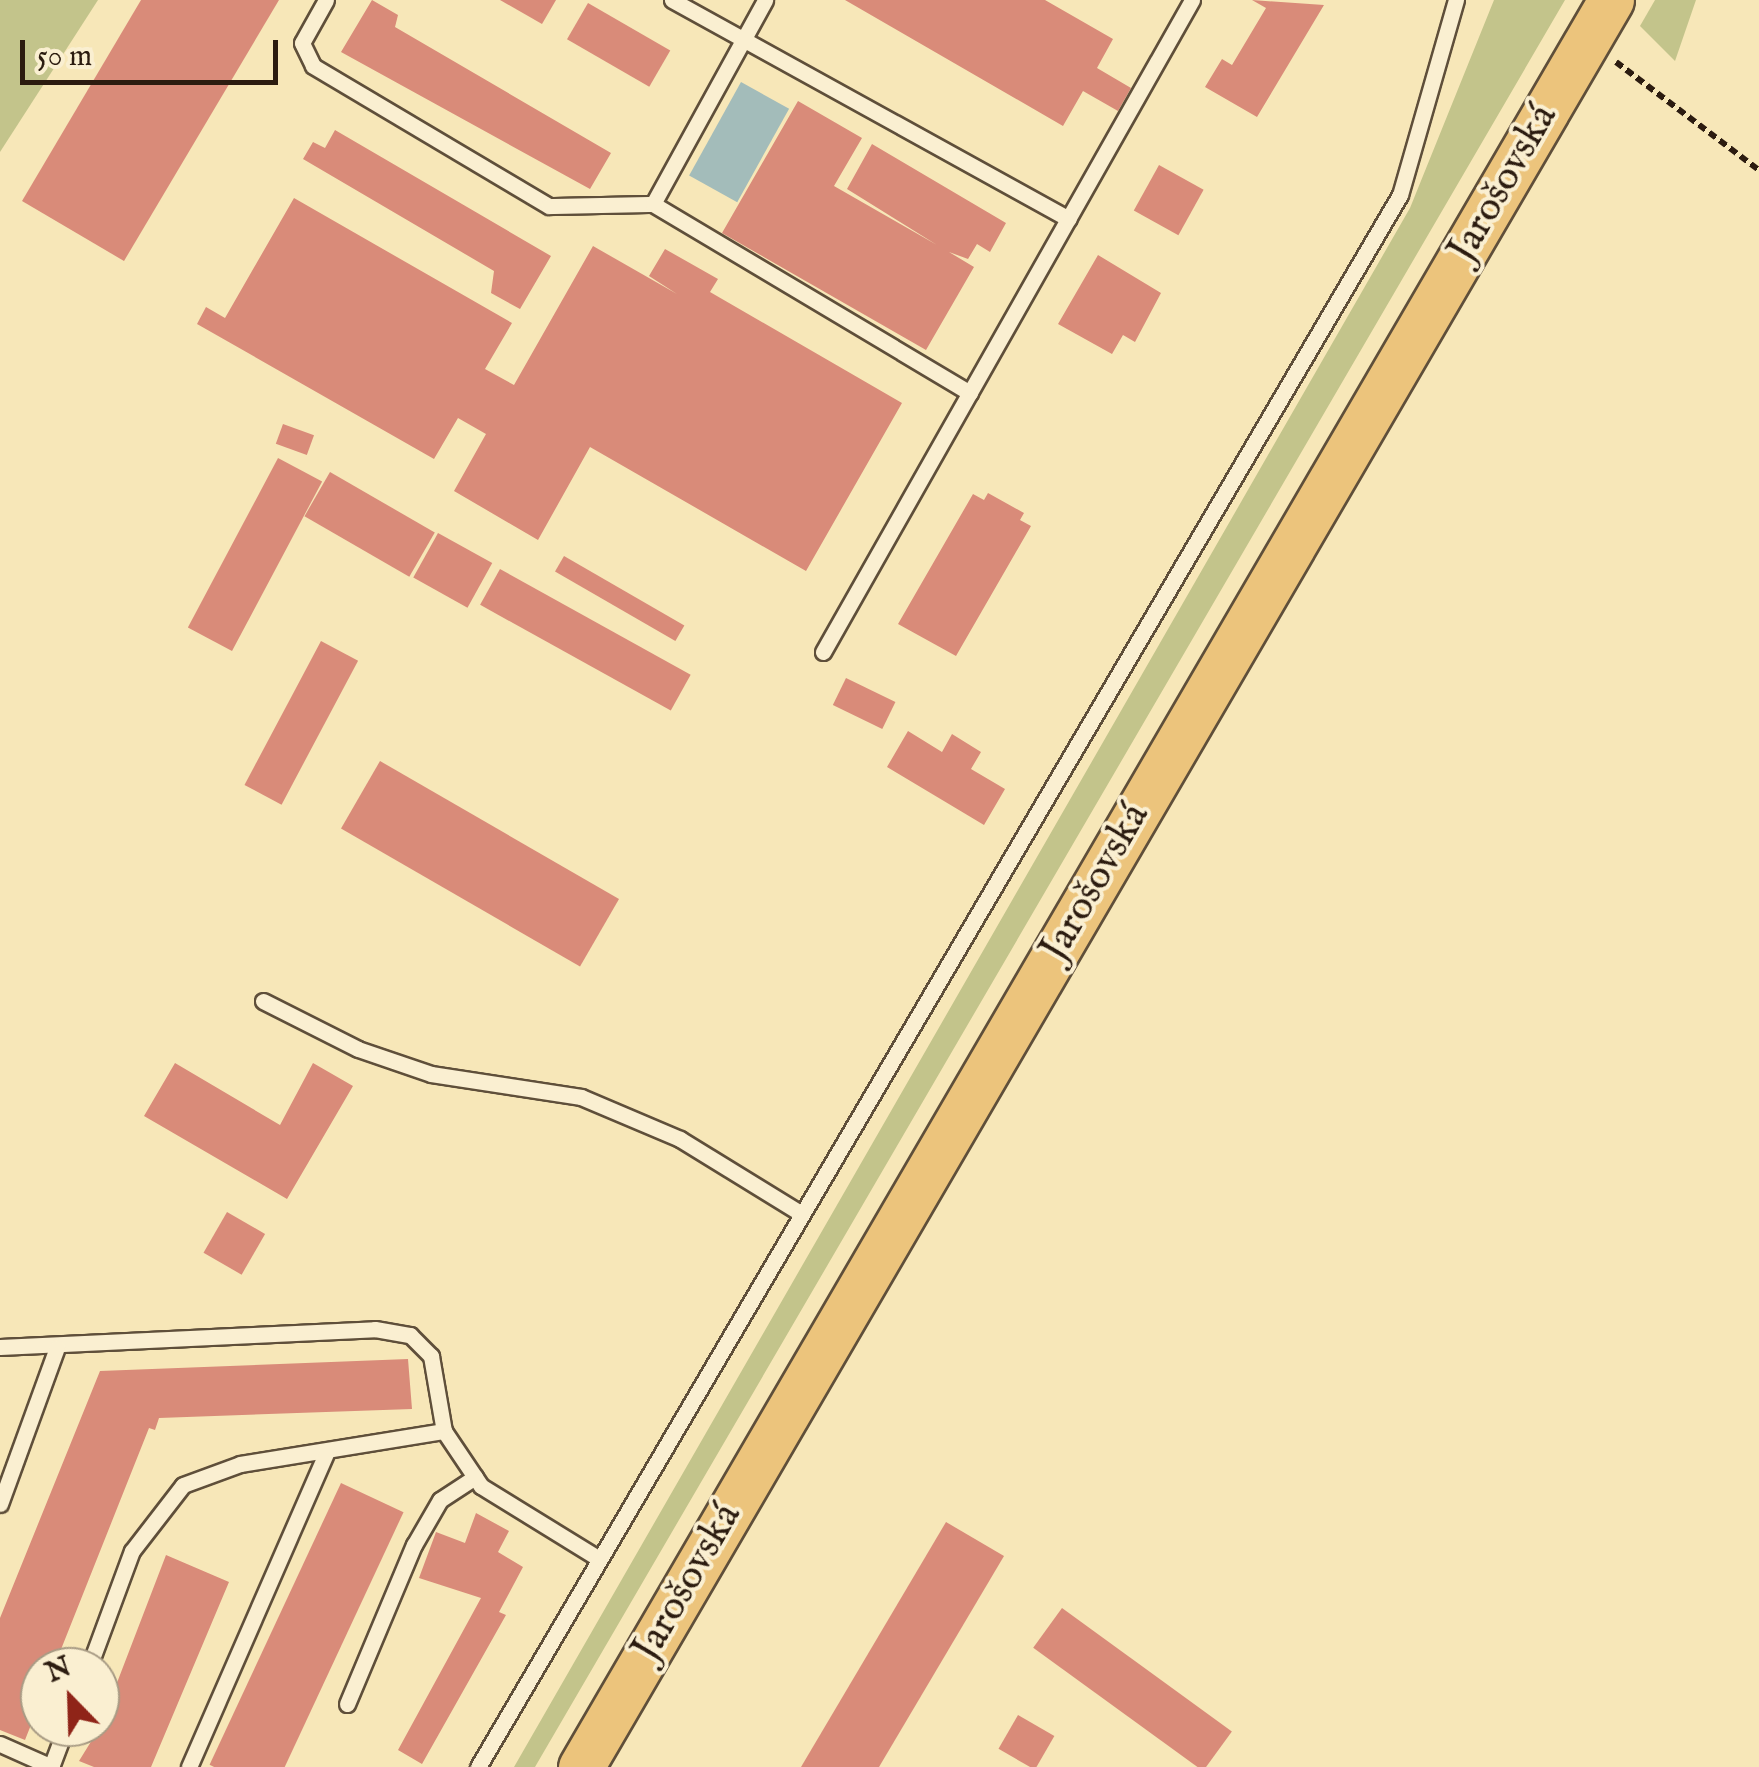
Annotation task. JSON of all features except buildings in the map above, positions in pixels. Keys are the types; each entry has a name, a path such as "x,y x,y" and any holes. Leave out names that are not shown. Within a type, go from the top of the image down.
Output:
{"main road":[{"name":"Jarošovská","path":"581,1767 1611,0"}],"lane":[{"path":"326,0 302,43 312,66 549,206 653,204 970,393"},
{"path":"672,0 1068,219"},
{"path":"653,204 765,0"},
{"path":"824,652 1192,0"},
{"path":"478,1767 1400,195 1456,0"},
{"path":"263,1001 358,1049 430,1074 581,1097 680,1139 802,1214"},
{"path":"0,1347 57,1347 242,1334 410,1334 431,1356 444,1432 475,1477 600,1560"},
{"path":"0,1504 57,1347"},
{"path":"96,1647 132,1551 183,1484 240,1464 444,1432"},
{"path":"189,1767 327,1450"},
{"path":"347,1704 414,1545 440,1500 475,1477"},
{"path":"0,1744 52,1767"}],"path":[{"path":"1587,40 1759,170"}],"green space":[{"path":"0,0 98,0 0,152"},
{"path":"1494,0 1565,0 535,1767 514,1767 1410,208"},
{"path":"1655,0 1696,0 1675,61 1640,26"}],"water":[{"path":"741,82 789,109 737,202 689,176"}]}
